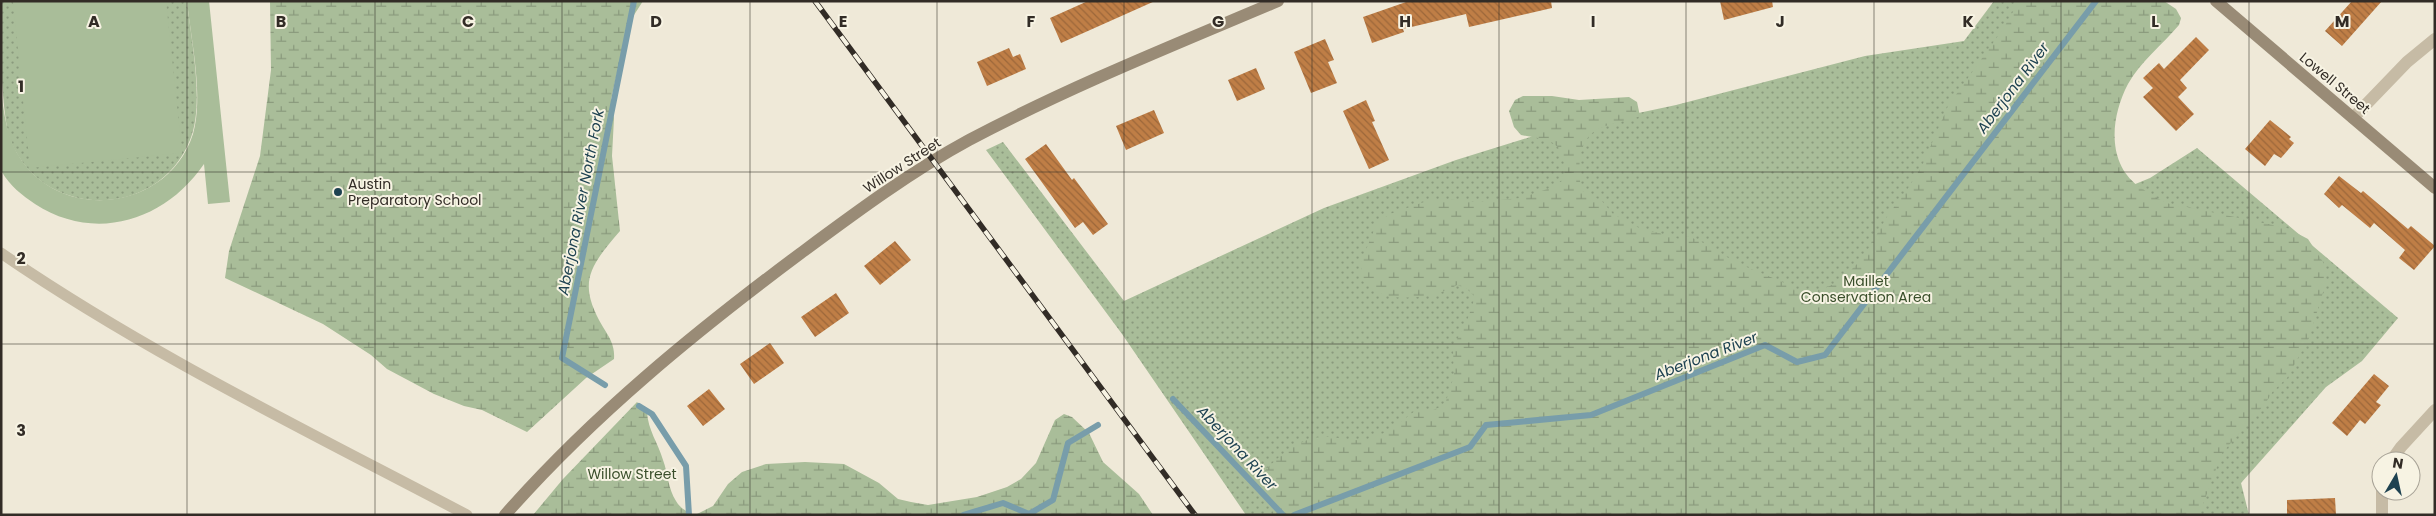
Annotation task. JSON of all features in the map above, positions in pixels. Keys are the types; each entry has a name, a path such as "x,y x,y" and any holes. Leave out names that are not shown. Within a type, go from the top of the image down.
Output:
{"main road":[{"name":"Willow Street","path":"505,515 558,456 638,381 763,281 905,179 969,140 1051,99 1278,1"},
{"name":"Lowell Street","path":"2216,1 2435,188"}],"street":[{"path":"2353,118 2407,62 2435,39"},
{"path":"2398,451 2435,410"},
{"path":"2382,501 2382,515"}],"lane":[{"path":"1,253 97,316 160,352 467,515"}],"green space":[{"path":"1,1 187,1 196,72 196,109 190,140 174,167 151,186 125,197 97,200 69,195 43,182 22,162 8,133 5,117 2,85"},
{"path":"13,1 166,1 182,153 30,168"},
{"path":"187,1 209,1 230,202 208,204 204,164 188,184 170,200 149,212 127,220 105,224 81,222 58,216 35,204 17,190 2,172 1,89 7,126 17,153 41,181 64,194 90,200 116,199 141,192 163,178 181,159 193,134 197,103 196,68"},
{"path":"270,1 643,1 634,15 625,37 611,100 614,118 612,156 620,231 594,266 590,276 589,287 590,298 595,312 612,342 614,359 586,378 527,432 482,410 464,406 434,394 387,369 371,355 323,324 225,278 229,251 260,156 271,70"},
{"name":"Maillet Conservation Area","path":"1994,1 2102,1 2111,194 2150,178 2197,148 2398,318 2362,361 2326,387 2241,483 2249,515 1246,515 1122,334 986,150 1003,142 1124,301 1324,208 1456,160 1540,134 1676,105 1865,56 1964,41"},
{"name":"Maillet Conservation Area","path":"2019,1 2164,1 2176,9 2181,18 2179,25 2139,68 2122,97 2115,124 2116,152 2121,164 2128,176 2138,186 2167,203 2287,228 2308,239 2323,262 2325,274 2324,289 2309,338 2287,378 2273,391 2265,404 2222,453 2199,515 1274,515 1265,486 1253,483 1286,451 1306,440 1317,438 1329,437 1355,440 1371,438 1400,423 1416,410 1433,410 1440,407 1446,401 1454,376 1453,348 1468,318 1475,297 1466,288 1457,285 1442,292 1424,296 1405,298 1384,295 1361,280 1361,262 1377,223 1390,214 1424,202 1445,199 1477,202 1521,198 1556,186 1564,177 1565,166 1559,148 1549,140 1521,135 1514,127 1509,111 1515,100 1523,96 1552,96 1579,100 1629,97 1637,102 1640,116 1603,127 1594,131 1588,137 1581,153 1581,190 1601,200 1613,214 1643,230 1682,240 1687,236 1700,241 1737,263 1787,284 1800,292 1823,289 1840,281 1863,258 1888,215 1922,166 1948,106 2005,26"},
{"name":"Willow Street","path":"637,402 647,412 649,425 665,465 673,496 682,508 694,515 533,515 563,479"},
{"path":"1064,414 1072,417 1089,433 1103,462 1139,494 1153,515 695,515 713,506 728,484 742,472 766,464 805,462 844,464 879,483 898,499 928,505 977,497 1007,487 1021,479 1036,463 1055,420"}],"building":[{"path":"1088,1 1155,1 1061,43 1050,18"},
{"path":"1409,1 1551,1 1552,8 1469,27 1466,14 1403,29 1404,32 1372,43 1363,17"},
{"path":"1720,1 1772,1 1773,7 1724,20"},
{"path":"2352,1 2382,1 2342,46 2325,31"},
{"path":"2196,37 2209,50 2180,80 2187,88 2178,97 2194,114 2176,131 2143,97 2153,88 2143,78 2159,63 2164,69"},
{"path":"1325,39 1334,60 1328,62 1337,83 1311,93 1294,52"},
{"path":"1009,48 1013,57 1020,54 1026,69 987,86 977,62"},
{"path":"1256,68 1265,89 1237,101 1228,80"},
{"path":"1366,100 1375,121 1372,122 1389,160 1369,169 1343,111"},
{"path":"1154,110 1164,133 1126,150 1116,126"},
{"path":"2270,120 2291,137 2289,139 2294,143 2281,158 2274,154 2265,166 2245,149"},
{"path":"1046,144 1072,180 1074,178 1108,224 1093,235 1083,222 1075,228 1025,159"},
{"path":"2339,176 2361,193 2363,191 2408,229 2411,226 2435,246 2414,270 2399,258 2405,250 2374,223 2370,228 2342,205 2339,208 2324,194"},
{"path":"895,241 911,260 880,285 864,266"},
{"path":"836,293 849,313 815,337 801,317"},
{"path":"770,343 784,363 754,384 740,364"},
{"path":"2374,374 2389,386 2376,402 2381,405 2365,424 2360,420 2347,436 2332,423"},
{"path":"709,389 725,409 703,426 687,406"},
{"path":"2335,498 2336,515 2287,515 2287,500"}],"waterway":[{"name":"Aberjona River North Fork","path":"605,385 562,358 634,1"},
{"name":"Aberjona River","path":"1294,515 1470,447 1486,425 1591,415 1765,345 1797,362 1825,355 2096,1"},
{"name":"Aberjona River","path":"1173,399 1283,515"},
{"name":"Aberjona River North Fork","path":"639,406 652,414 686,466 689,515"},
{"name":"Aberjona River","path":"963,515 1003,503 1029,514 1053,500 1068,443 1098,425"}],"railway":[{"path":"815,1 1195,515"}],"place":[{"name":"Austin Preparatory School","path":"338,192"}]}
